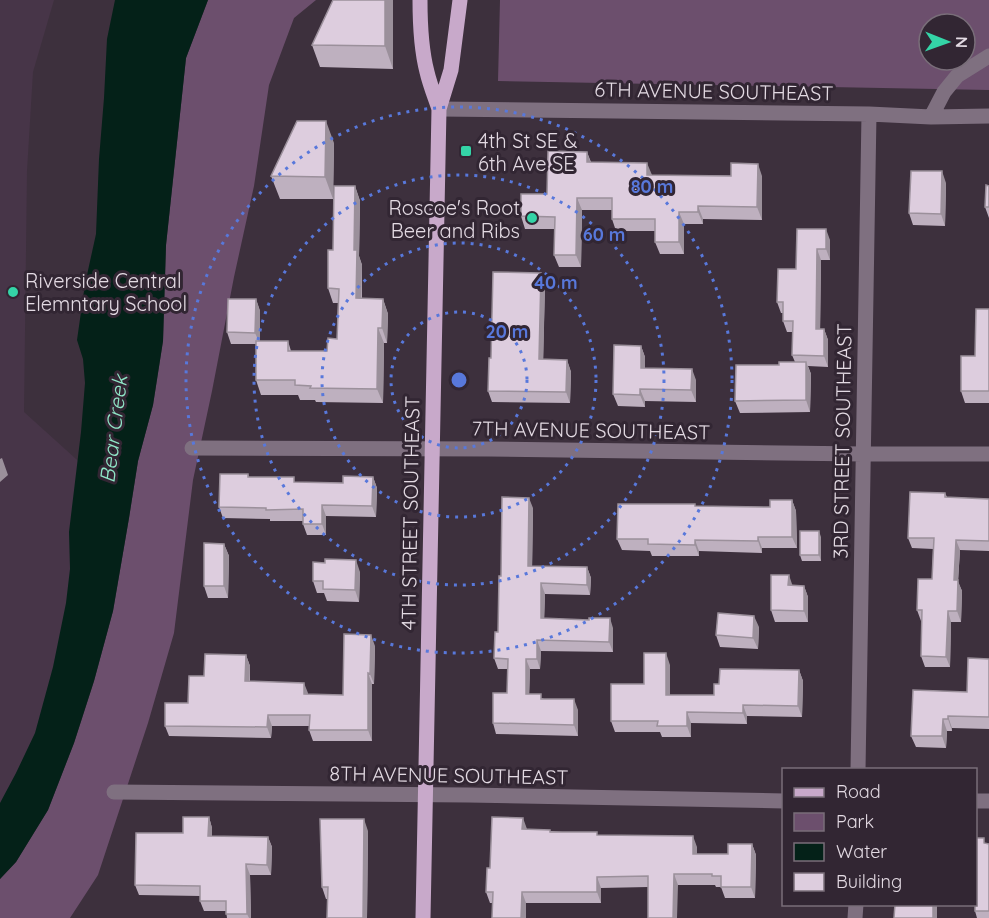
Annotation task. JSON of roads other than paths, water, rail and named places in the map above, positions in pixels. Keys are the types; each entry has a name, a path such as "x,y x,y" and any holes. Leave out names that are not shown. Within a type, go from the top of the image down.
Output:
{"main road":[{"name":"4TH STREET SOUTHEAST","path":"420,0 422,49 439,109"},
{"name":"4TH STREET SOUTHEAST","path":"423,918 439,109 451,70 460,0"}],"street":[{"path":"931,117 944,92 957,76 989,56"},
{"name":"6TH AVENUE SOUTHEAST","path":"439,109 989,116"},
{"name":"3RD STREET SOUTHEAST","path":"858,768 869,114"},
{"name":"7TH AVENUE SOUTHEAST","path":"192,448 989,454"},
{"name":"8TH AVENUE SOUTHEAST","path":"114,792 782,801"}],"water":[{"name":"Bear Creek","path":"115,0 208,0 186,58 166,245 163,341 153,405 138,461 113,611 74,743 48,810 16,862 0,879 0,803 35,733 53,667 66,603 70,569 69,532 85,383 83,359 77,340 85,284 96,234 107,39"}],"place":[{"name":"4th St SE & 6th Ave SE","path":"466,151"},
{"name":"Roscoe's Root Beer and Ribs","path":"532,218"},
{"name":"Riverside Central Elemntary School","path":"13,292"}]}
